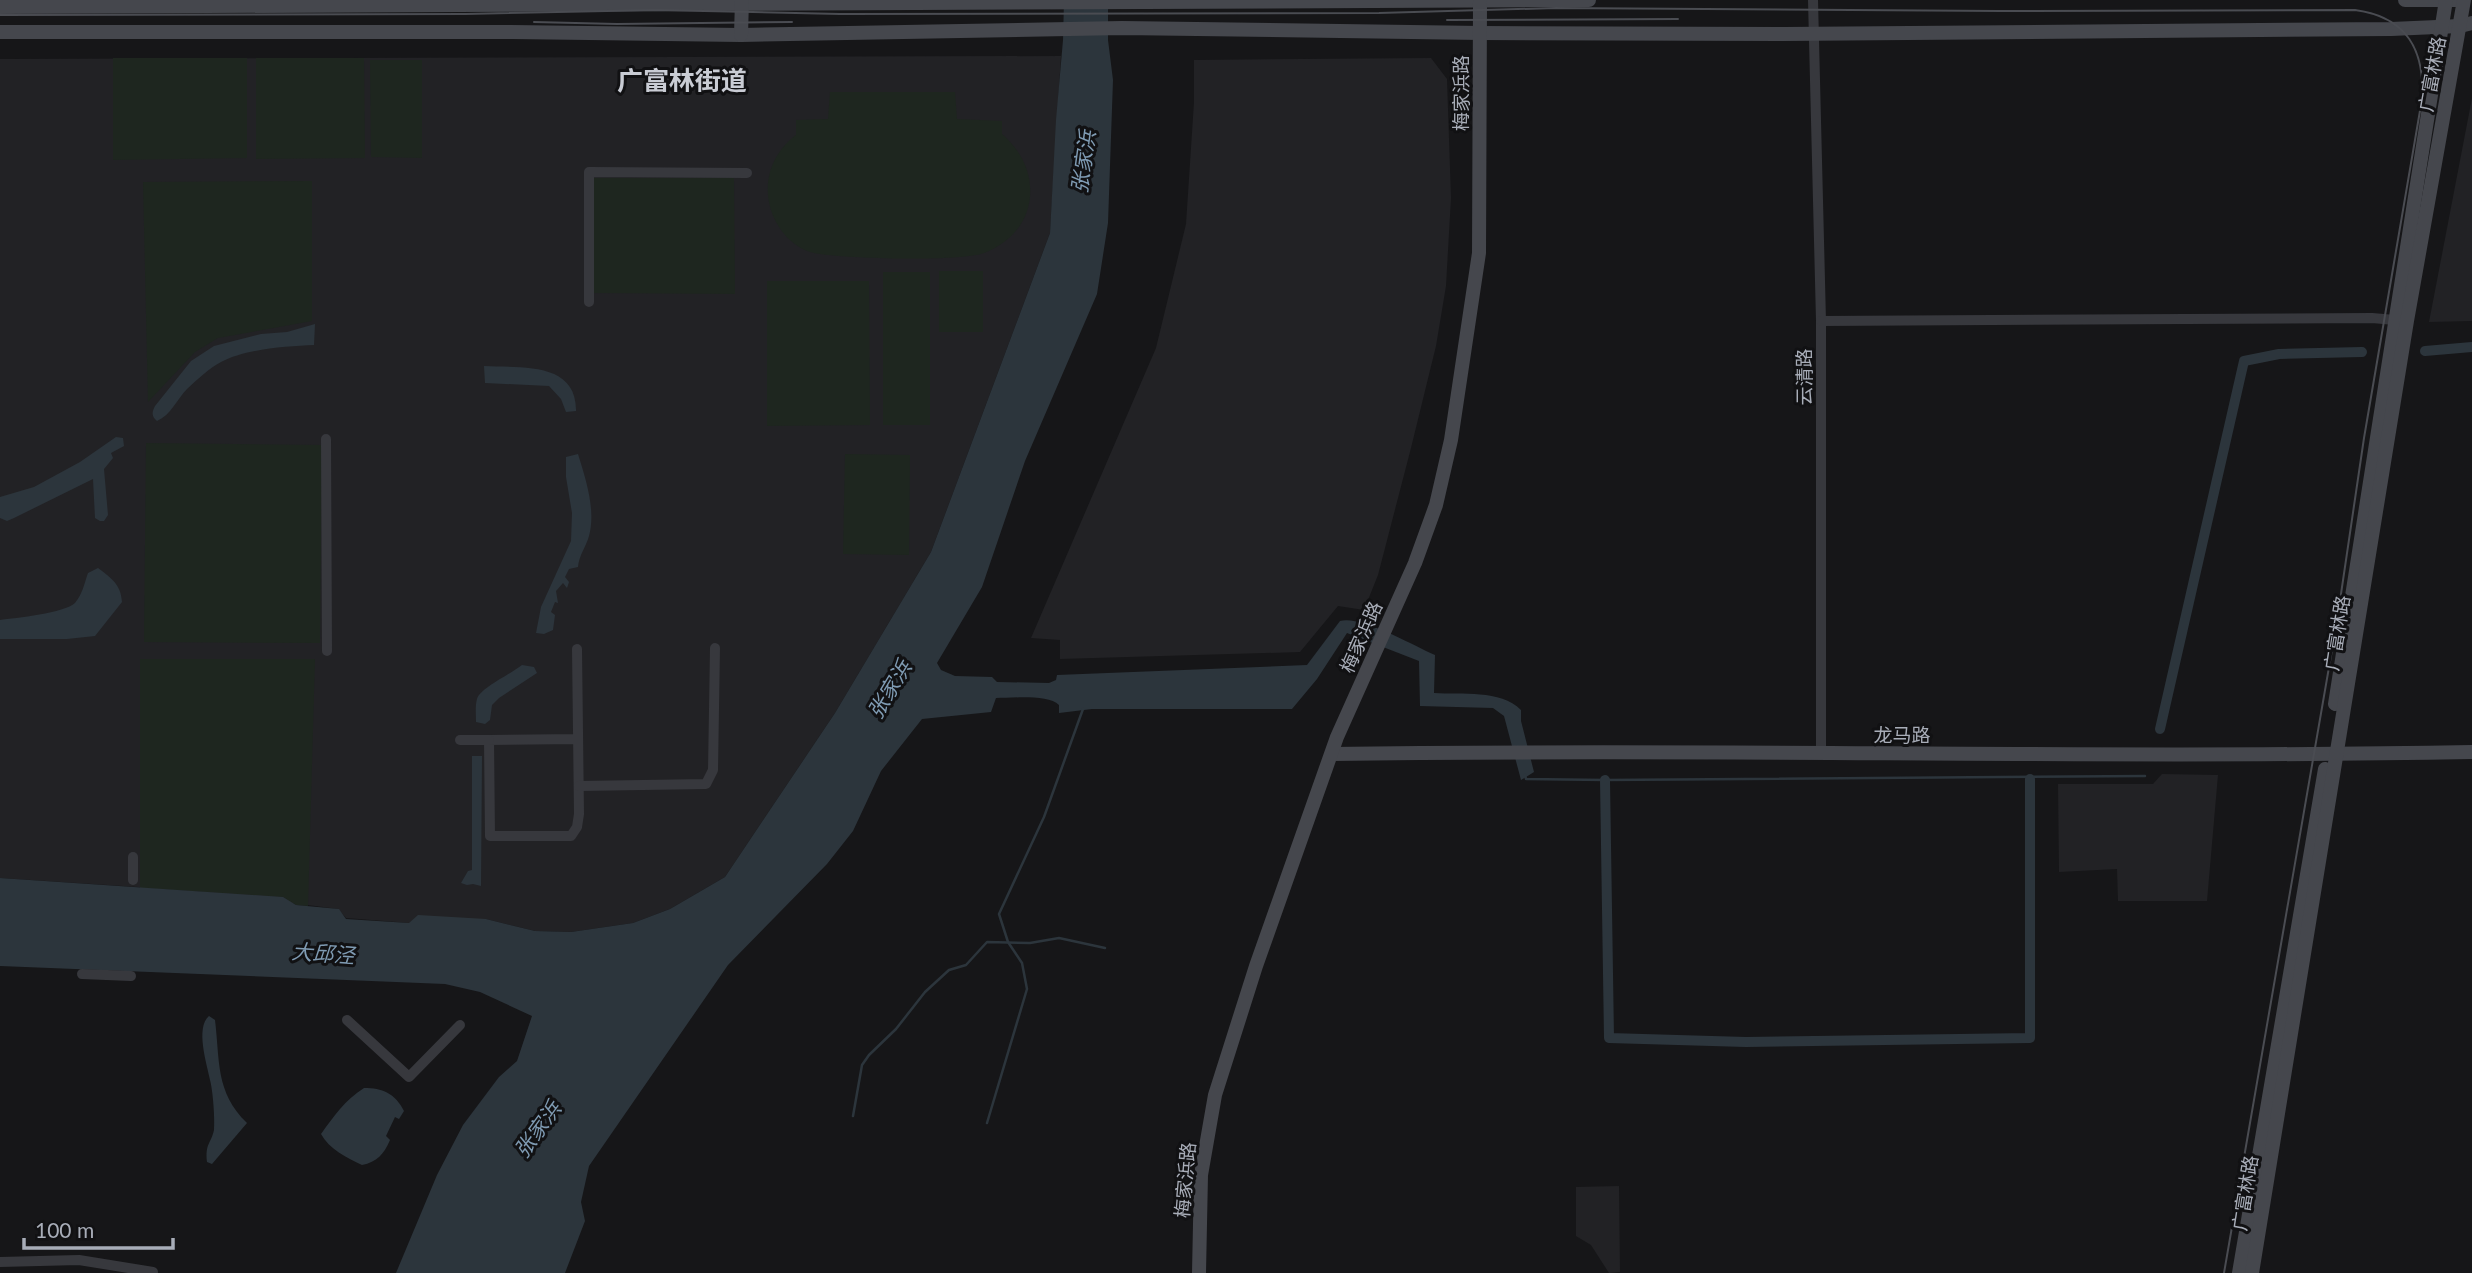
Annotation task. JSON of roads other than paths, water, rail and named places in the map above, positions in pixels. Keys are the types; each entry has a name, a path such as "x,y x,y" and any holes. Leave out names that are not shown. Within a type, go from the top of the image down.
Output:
{"main road":[{"path":"0,7 1589,0"},
{"path":"2405,0 2472,0"},
{"name":"广富林路","path":"2252,1273 2395,320 2446,0"},
{"name":"广富林路","path":"2239,1273 2407,321 2466,24 2464,0"},
{"path":"741,2 741,35"},
{"name":"梅家浜路","path":"1199,1273 1201,1175 1215,1095 1256,966 1337,737 1415,564 1436,505 1451,440 1479,253 1480,2"},
{"path":"0,32 741,35 1122,28 1814,34 2441,27 2466,24"},
{"name":"龙马路","path":"1332,754 1505,751 1821,754 2472,752"}],"street":[{"name":"云清路","path":"1813,0 1821,321 1821,754"},
{"path":"589,302 589,172 747,173"},
{"path":"1821,321 2395,320"},
{"path":"326,439 327,651"},
{"path":"579,786 706,784 713,770 715,648"},
{"path":"489,740 490,836 571,836 578,827 577,649"},
{"path":"460,740 578,739"},
{"path":"133,857 133,880"},
{"path":"82,974 131,976"},
{"path":"347,1020 409,1077 460,1025"},
{"path":"0,1262 79,1260 153,1272"}],"water":[{"path":"1064,0 1108,0 1108,40 1113,80 1108,223 1097,294 1025,461 982,587 937,663 941,670 955,676 992,677 997,682 1049,683 1056,680 1057,675 1307,665 1340,621 1349,620 1374,627 1435,655 1434,693 1492,696 1512,703 1521,710 1521,721 1534,772 1521,780 1504,716 1493,708 1420,706 1419,661 1347,633 1317,679 1292,709 1092,709 1059,713 1059,705 1054,702 1029,697 996,698 991,712 922,719 881,771 853,831 827,864 728,965 589,1166 581,1202 585,1221 565,1273 396,1273 437,1175 463,1125 499,1077 517,1061 532,1016 480,992 445,984 0,966 0,878 283,897 296,905 339,909 346,919 409,923 418,915 486,919 535,931 571,932 633,923 670,909 725,877 835,713 931,552 1050,233"},
{"path":"315,324 314,345 266,349 231,358 199,378 162,418 157,421 154,417 155,406 191,361 214,346"},
{"path":"484,366 529,368 557,375 567,383 574,395 576,411 566,412 561,399 549,386 485,383"},
{"path":"116,437 123,438 124,446 111,453 113,458 104,469 108,515 104,521 95,518 93,479 7,521 0,518 0,497 34,487 80,462"},
{"path":"578,454 591,505 589,536 578,567 569,569 565,577 569,582 567,588 563,583 556,591 558,603 555,602 551,612 555,615 553,630 544,634 536,633 541,607 571,541 572,513 566,477 566,457"},
{"path":"98,568 117,586 122,602 95,636 67,639 0,639 0,620 70,607 80,596 88,573"},
{"path":"522,665 534,667 537,673 492,705 490,720 485,724 476,722 479,695"},
{"path":"472,756 482,756 481,886 461,883 468,871 472,870"},
{"path":"209,1016 215,1020 224,1087 229,1099 247,1123 212,1164 207,1162 207,1156 214,1130 214,1105 202,1037"},
{"path":"364,1088 387,1093 404,1111 399,1119 395,1117 386,1136 390,1140 382,1153 372,1162 362,1165 334,1149 321,1134 345,1103"}],"waterway":[{"path":"2425,351 2472,347"},
{"path":"2160,729 2244,361 2279,354 2362,352"},
{"path":"987,1123 1027,989 1022,963 1008,942 999,914 1044,817 1083,709"},
{"path":"1525,775 1526,779 1605,780 2145,776"},
{"path":"1605,780 1609,1038 1746,1042 2030,1038 2030,779"},
{"path":"853,1116 862,1065 869,1055 896,1029 925,992 949,970 966,965 987,942 1030,943 1059,938 1105,948"}],"tram line":[{"path":"0,15 466,14 656,10 840,14 1379,13 1556,8 2355,10 2388,20 2400,28 2416,51 2420,65 2422,99 2364,438 2337,621 2224,1273"},
{"path":"1447,20 1678,19"},
{"path":"534,22 792,22"}],"district":[{"name":"广富林街道","path":"682,81"}],"water label":[{"name":"张家浜","path":"1084,162"},
{"name":"张家浜","path":"890,690"},
{"name":"大邱泾","path":"323,954"},
{"name":"张家浜","path":"538,1130"}]}
